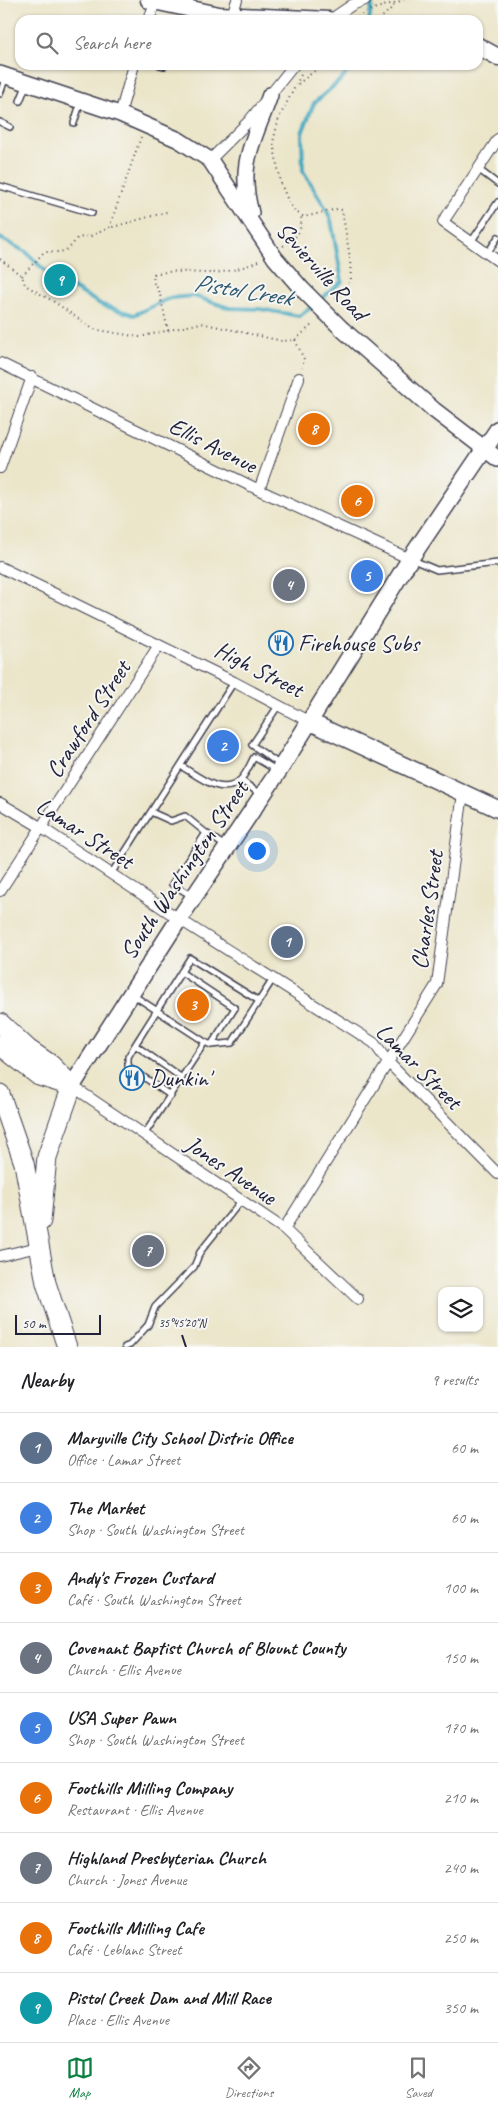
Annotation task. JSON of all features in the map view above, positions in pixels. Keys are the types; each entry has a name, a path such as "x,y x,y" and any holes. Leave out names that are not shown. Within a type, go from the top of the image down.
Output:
{"highway":[{"path":"0,1023 28,1048 50,1064 72,1086"},
{"path":"0,1046 39,1076 72,1086"},
{"path":"38,1247 47,1157 72,1086"},
{"path":"0,1094 24,1163 48,1293 67,1347"}],"main road":[{"path":"152,1 206,14 236,10 283,15"},
{"path":"483,49 498,57"},
{"name":"South Washington Street","path":"72,1086 178,919 280,769 410,559 491,454 498,429"},
{"name":"High Street","path":"310,722 498,809"}],"street":[{"path":"337,15 352,5 365,0"},
{"path":"150,15 152,1"},
{"path":"120,114 133,70"},
{"path":"210,160 249,121 290,70"},
{"name":"Sevierville Road","path":"3,75 120,114 179,140 210,160 275,258 300,287 342,329 434,410 491,454"},
{"path":"256,229 246,193 244,174 249,151 270,95"},
{"path":"498,139 443,222 498,261"},
{"name":"Ellis Avenue","path":"0,362 259,490 410,559"},
{"path":"0,468 32,377"},
{"path":"259,490 299,378"},
{"name":"High Street","path":"0,568 234,682 310,722"},
{"name":"Crawford Street","path":"0,891 159,645"},
{"name":"Charles Street","path":"284,1229 387,1061 437,984 463,793"},
{"name":"Lamar Street","path":"0,803 42,828 178,919 374,1043 387,1061 498,1174"},
{"name":"Jones Avenue","path":"72,1086 284,1229 358,1299"},
{"path":"0,1256 38,1247"}],"lane":[{"path":"0,94 3,75"},
{"path":"20,101 27,83"},
{"path":"74,122 81,101"},
{"path":"0,122 10,127"},
{"path":"478,169 498,184"},
{"path":"0,186 92,213"},
{"path":"471,243 498,202"},
{"path":"487,254 498,237"},
{"path":"410,559 438,570 498,563"},
{"path":"111,874 234,682"},
{"path":"278,706 252,745 280,769"},
{"path":"181,766 216,786 232,787 241,780 254,757 280,769"},
{"path":"241,780 262,796"},
{"path":"151,812 172,821 185,816 227,848"},
{"path":"193,897 172,884 206,833"},
{"path":"171,1096 128,1066 128,1057 190,958 259,1001"},
{"path":"181,972 235,1008 211,1045"},
{"path":"131,994 211,1045 232,1043 273,979"},
{"path":"144,1135 205,1042"},
{"path":"135,1044 182,1078"},
{"path":"125,1347 142,1333 156,1307 194,1267 200,1252 241,1200"}],"path":[{"path":"361,15 369,10 404,0"},
{"path":"384,15 399,1"},
{"path":"304,70 279,118 273,142 281,184 289,203 295,211 304,216 337,209 342,210 350,258 351,280 336,299"},
{"path":"296,85 316,70"},
{"path":"109,228 143,133"},
{"path":"22,276 42,254 62,252 70,249 77,238 91,236 109,228 170,211"},
{"path":"283,246 298,236 302,224 301,215"},
{"path":"0,259 22,276 25,285 56,303 92,328 139,337 168,332 201,323 282,340 295,340 314,324"},
{"path":"168,332 159,290 153,282 154,274 166,271 203,273 224,271 249,266 262,259"},
{"path":"295,340 304,359 299,378"}],"waterway":[{"name":"Pistol Creek","path":"370,15 373,0"},
{"name":"Pistol Creek","path":"318,302 342,281 331,220 303,171 302,133 314,103 343,78 348,70"},
{"name":"Pistol Creek","path":"0,238 26,252 45,271 102,305 134,315 170,298 194,296 229,308 260,309 299,316 313,306"}],"place":[{"name":"Pistol Creek Dam and Mill Race","path":"60,280"},
{"name":"Foothills Milling Cafe","path":"314,429"},
{"name":"Foothills Milling Company","path":"357,501"},
{"name":"USA Super Pawn","path":"367,576"},
{"name":"Covenant Baptist Church of Blount County","path":"289,585"},
{"name":"Firehouse Subs","path":"281,643"},
{"name":"The Market","path":"223,746"},
{"name":"Maryville City School Distric Office","path":"287,942"},
{"name":"Andy's Frozen Custard","path":"193,1005"},
{"name":"Dunkin'","path":"132,1078"},
{"name":"Highland Presbyterian Church","path":"148,1251"}]}
